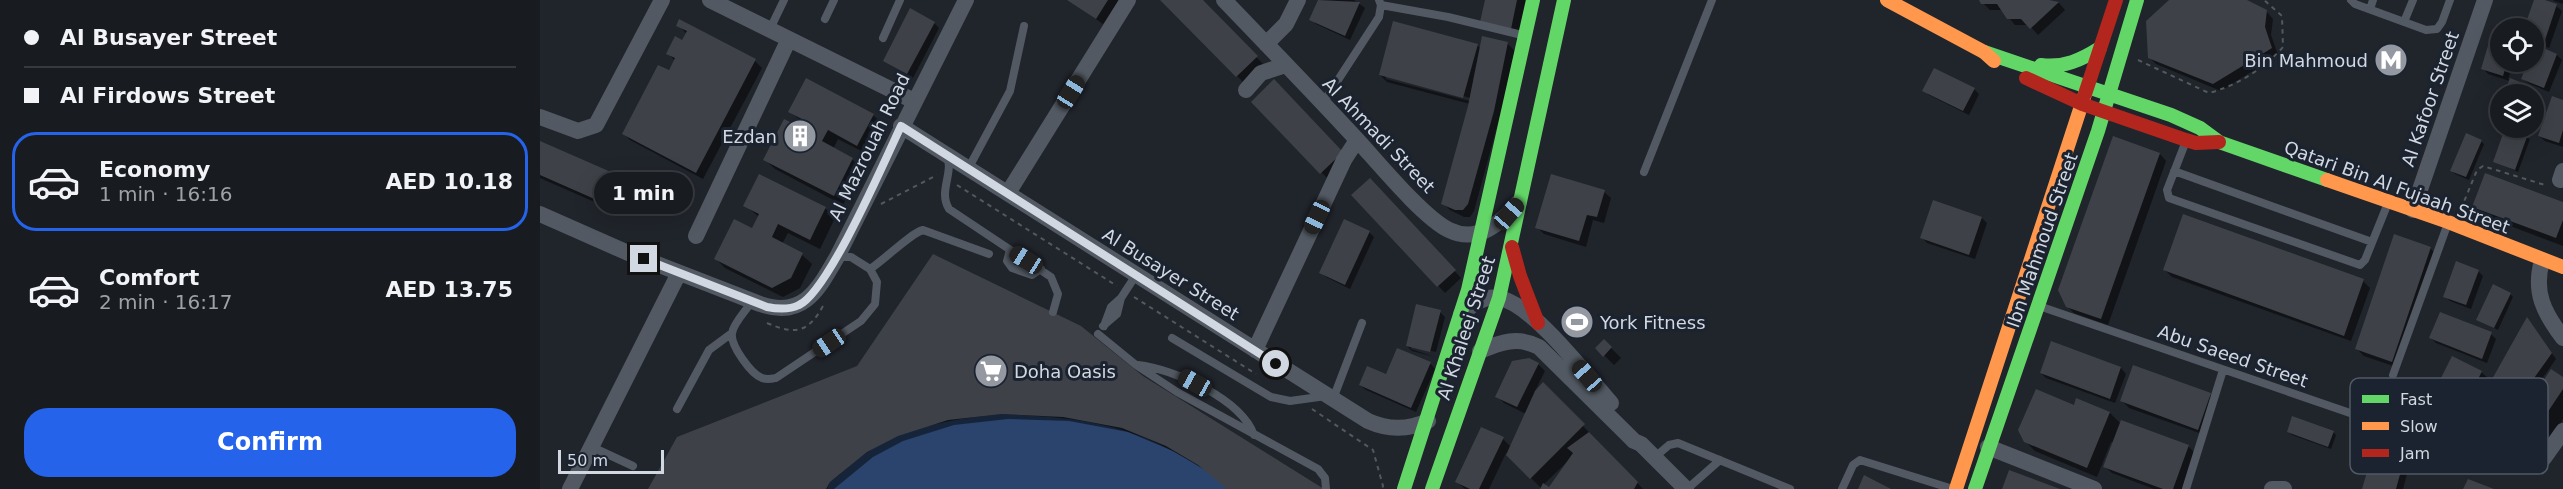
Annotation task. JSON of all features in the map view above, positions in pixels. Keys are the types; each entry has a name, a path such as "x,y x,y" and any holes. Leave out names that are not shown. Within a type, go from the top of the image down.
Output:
{"street":[{"path":"540,117 578,131 596,125 604,115 662,0"},
{"path":"710,0 914,100"},
{"name":"Al Mazrouah Road","path":"748,307 775,308 799,305 821,284 837,257 966,0"},
{"path":"1008,194 1128,0"},
{"name":"Al Ahmadi Street","path":"1224,0 1438,223 1449,230 1460,233 1481,233"},
{"path":"1246,90 1260,73 1266,44 1286,24 1298,0"},
{"name":"Al Khaleej Street","path":"1406,484 1461,314 1533,0"},
{"name":"Al Khaleej Street","path":"1432,489 1498,298 1564,0"},
{"name":"Qatari Bin Al Fujaah Street","path":"1887,0 1984,52 2002,67 2082,104 2196,143 2219,142"},
{"name":"Ibn Mahmoud Street","path":"1954,489 2115,0"},
{"name":"Ibn Mahmoud Street","path":"1975,489 2104,112 2137,0"},
{"name":"Al Kafoor Street","path":"2413,210 2485,0"},
{"path":"696,236 789,39"},
{"path":"2013,60 2051,67 2065,66 2086,58 2100,48"},
{"name":"Qatari Bin Al Fujaah Street","path":"1984,52 2013,60 2193,124 2219,142 2413,210 2542,261 2563,267"},
{"path":"1260,73 1286,65"},
{"name":"Al Busayer Street","path":"901,126 1368,421 1384,427 1411,427 1428,421"},
{"path":"1255,350 1344,160 1357,140"},
{"path":"1481,233 1498,223 1521,199"},
{"path":"540,214 679,273 748,307"},
{"path":"1512,243 1520,276 1538,323"},
{"path":"2542,261 2538,283 2539,298 2552,324 2563,338"},
{"path":"570,489 679,273"},
{"path":"1461,314 1481,300 1498,298 1518,307 1538,323 1640,437 1641,444"},
{"path":"1480,351 1511,340 1530,342 1539,347 1634,441 1641,444 1687,489"},
{"path":"2548,452 2563,431"},
{"path":"1988,447 2074,485 2094,489"},
{"path":"2272,489 2284,489"}],"lane":[{"path":"770,29 784,0"},
{"path":"825,19 834,0"},
{"path":"883,38 900,0"},
{"path":"1644,172 1712,0"},
{"path":"2351,0 2426,30 2437,29 2450,0"},
{"path":"2370,9 2373,0"},
{"path":"2404,22 2413,0"},
{"path":"1323,104 1379,16 1380,3 1525,35"},
{"path":"968,169 1010,91 1024,26"},
{"path":"2193,124 2167,195 2178,202 2360,265 2364,262 2388,201"},
{"path":"946,154 949,161 945,198 949,209 1051,277 1057,288 1058,301 1053,312"},
{"path":"2174,171 2372,242"},
{"path":"2393,375 2451,224"},
{"path":"870,269 892,255 914,233 923,230 989,254"},
{"path":"1010,250 1007,261 1012,268 1032,275 1041,270"},
{"path":"732,333 734,346 754,372 764,379 776,378 861,321 871,311 878,290 870,269 851,257 837,257"},
{"path":"1136,275 1123,295 1117,314 1098,335 1136,365 1177,392 1318,469 1325,478 1326,489"},
{"name":"Abu Saeed Street","path":"2039,306 2350,413"},
{"path":"677,409 709,350 732,333 748,307"},
{"path":"1172,338 1263,393 1280,400 1299,400 1329,397 1362,323"},
{"path":"1136,365 1167,370 1195,383 1242,414 1254,435"},
{"path":"2186,489 2223,370"},
{"path":"1655,457 1678,443 1790,489"},
{"path":"592,447 633,466"},
{"path":"1687,489 1720,460"},
{"path":"1842,489 1853,465 1860,460 1954,489"},
{"path":"1395,489 1406,484"}],"path":[{"path":"2122,52 2209,93 2235,85 2283,48 2282,16 2264,0"},
{"path":"2451,224 2479,167 2486,166 2554,188 2562,176"},
{"path":"876,212 881,204 940,173 1123,295 1256,373"},
{"path":"748,307 779,328 792,331 810,325 823,306"},
{"path":"1299,400 1373,450 1382,489"}],"shaded area":[{"path":"1002,414 1052,417 1120,429 1187,459 1214,476 1227,489 827,489 830,482 881,443 932,425"}],"building":[{"path":"1067,0 1108,0 1096,19"},
{"path":"1160,0 1203,0 1258,56 1236,77"},
{"path":"1318,0 1360,2 1345,36 1309,20"},
{"path":"1485,0 1517,0 1511,29 1480,22"},
{"path":"1979,0 2059,2 2030,29 2021,19 2007,19 1997,4 1981,4"},
{"path":"2169,0 2247,0 2267,10 2265,27 2272,48 2213,84 2148,58 2146,21"},
{"path":"2534,0 2545,0 2557,4 2544,43 2544,18 2528,18"},
{"path":"910,8 935,22 907,74 883,61"},
{"path":"679,19 756,59 696,173 622,134 658,65 669,70 675,58 666,54 675,36 682,40 687,31 676,26"},
{"path":"1393,21 1478,44 1463,98 1379,75"},
{"path":"1482,36 1508,42 1494,111 1468,204 1463,210 1455,210 1441,204 1468,106"},
{"path":"2490,39 2490,72 2481,69"},
{"path":"2544,48 2557,54 2544,88 2544,84 2534,84 2521,79 2524,72 2544,72"},
{"path":"1934,68 1975,88 1963,111 1922,91"},
{"path":"2490,72 2504,72 2503,76"},
{"name":"Ezdan","path":"806,78 874,114 857,146 828,130 822,141 853,158 834,196 763,160 784,119 800,127 804,120 788,112"},
{"path":"2510,78 2525,84 2508,84"},
{"path":"1274,79 1343,152 1320,174 1251,102"},
{"path":"2552,96 2563,100 2563,130 2559,143 2544,138 2544,119"},
{"path":"2466,133 2482,140 2466,177 2450,171"},
{"path":"2113,136 2160,153 2101,319 2066,307 2058,290"},
{"path":"2501,138 2527,138 2515,170 2493,162"},
{"path":"540,141 627,179 615,208 540,175"},
{"path":"2485,173 2563,202 2563,220 2556,238 2472,207"},
{"name":"Ezdan","path":"759,174 826,207 810,240 778,224 772,237 803,253 791,278 772,288 714,259 734,219 752,228 759,214 743,206"},
{"path":"1551,174 1605,190 1597,217 1587,215 1579,241 1535,228"},
{"path":"1370,178 1456,270 1437,287 1351,195"},
{"path":"1933,200 1982,217 1969,255 1920,238"},
{"path":"2183,214 2364,279 2344,336 2163,270"},
{"path":"1344,219 1370,231 1345,285 1319,273"},
{"path":"2394,234 2431,247 2392,362 2355,349"},
{"name":"Doha Oasis","path":"933,254 1081,326 1143,376 1324,489 1227,489 1198,465 1166,446 1122,428 1063,417 1002,414 948,420 898,436 867,452 830,482 826,489 648,489 677,437 857,366"},
{"path":"2456,261 2479,270 2466,305 2443,297"},
{"path":"2493,284 2511,293 2494,328 2476,320"},
{"path":"1416,304 1441,310 1430,352 1406,346"},
{"path":"2440,312 2492,332 2482,359 2429,338"},
{"path":"2527,317 2552,353 2534,378 2493,378"},
{"path":"1604,339 1612,347 1603,357 1595,348"},
{"path":"2051,341 2121,367 2110,399 2040,373"},
{"path":"1397,348 1431,362 1411,408 1359,385 1367,366 1386,374"},
{"path":"2452,356 2482,371 2479,378 2441,378"},
{"path":"1529,358 1539,363 1517,407 1495,397 1512,361"},
{"path":"2133,365 2211,393 2198,430 2120,401"},
{"path":"2551,369 2563,377 2563,389 2548,412 2548,378 2545,378"},
{"path":"1543,382 1585,424 1530,479 1506,455 1535,391"},
{"path":"2036,389 2074,405 2076,398 2110,412 2087,468 2024,442 2018,430"},
{"path":"2292,416 2334,431 2328,447 2287,432"},
{"path":"2121,420 2189,445 2173,489 2163,489 2103,467"},
{"path":"1481,427 1504,437 1479,489 1470,489 1455,482"},
{"path":"1589,432 1638,482 1634,489 1540,489 1543,483 1549,487 1573,453 1567,448"},
{"path":"2009,470 2060,489 2002,489"},
{"path":"2366,474 2400,474 2396,489 2362,489"},
{"path":"1864,475 1891,489 1858,489"},
{"path":"2468,479 2494,489 2463,489"}],"traffic: fast":[{"path":"1404,489 1468,290 1533,0"},
{"path":"1432,489 1499,298 1564,0"},
{"path":"1975,489 2098,131 2137,0"},
{"path":"2041,65 2072,62 2100,48"},
{"path":"1984,52 2171,115 2200,128 2219,142 2327,180"}],"traffic: slow":[{"path":"1887,0 1984,52 1994,61"},
{"path":"1956,489 2085,94"},
{"path":"2327,180 2448,222 2563,267"}],"traffic: jam":[{"path":"2085,94 2116,0"},
{"path":"2026,78 2082,104 2186,140 2196,143 2219,142"},
{"path":"1512,247 1520,276 1538,323"}],"place":[{"name":"Bin Mahmoud","path":"2391,60"},
{"name":"Ezdan","path":"800,136"},
{"name":"York Fitness","path":"1577,322"},
{"name":"Doha Oasis","path":"991,371"}],"route":[{"path":"644,259 767,307 783,309 799,305 821,284 837,257 901,126 1276,364"}]}
